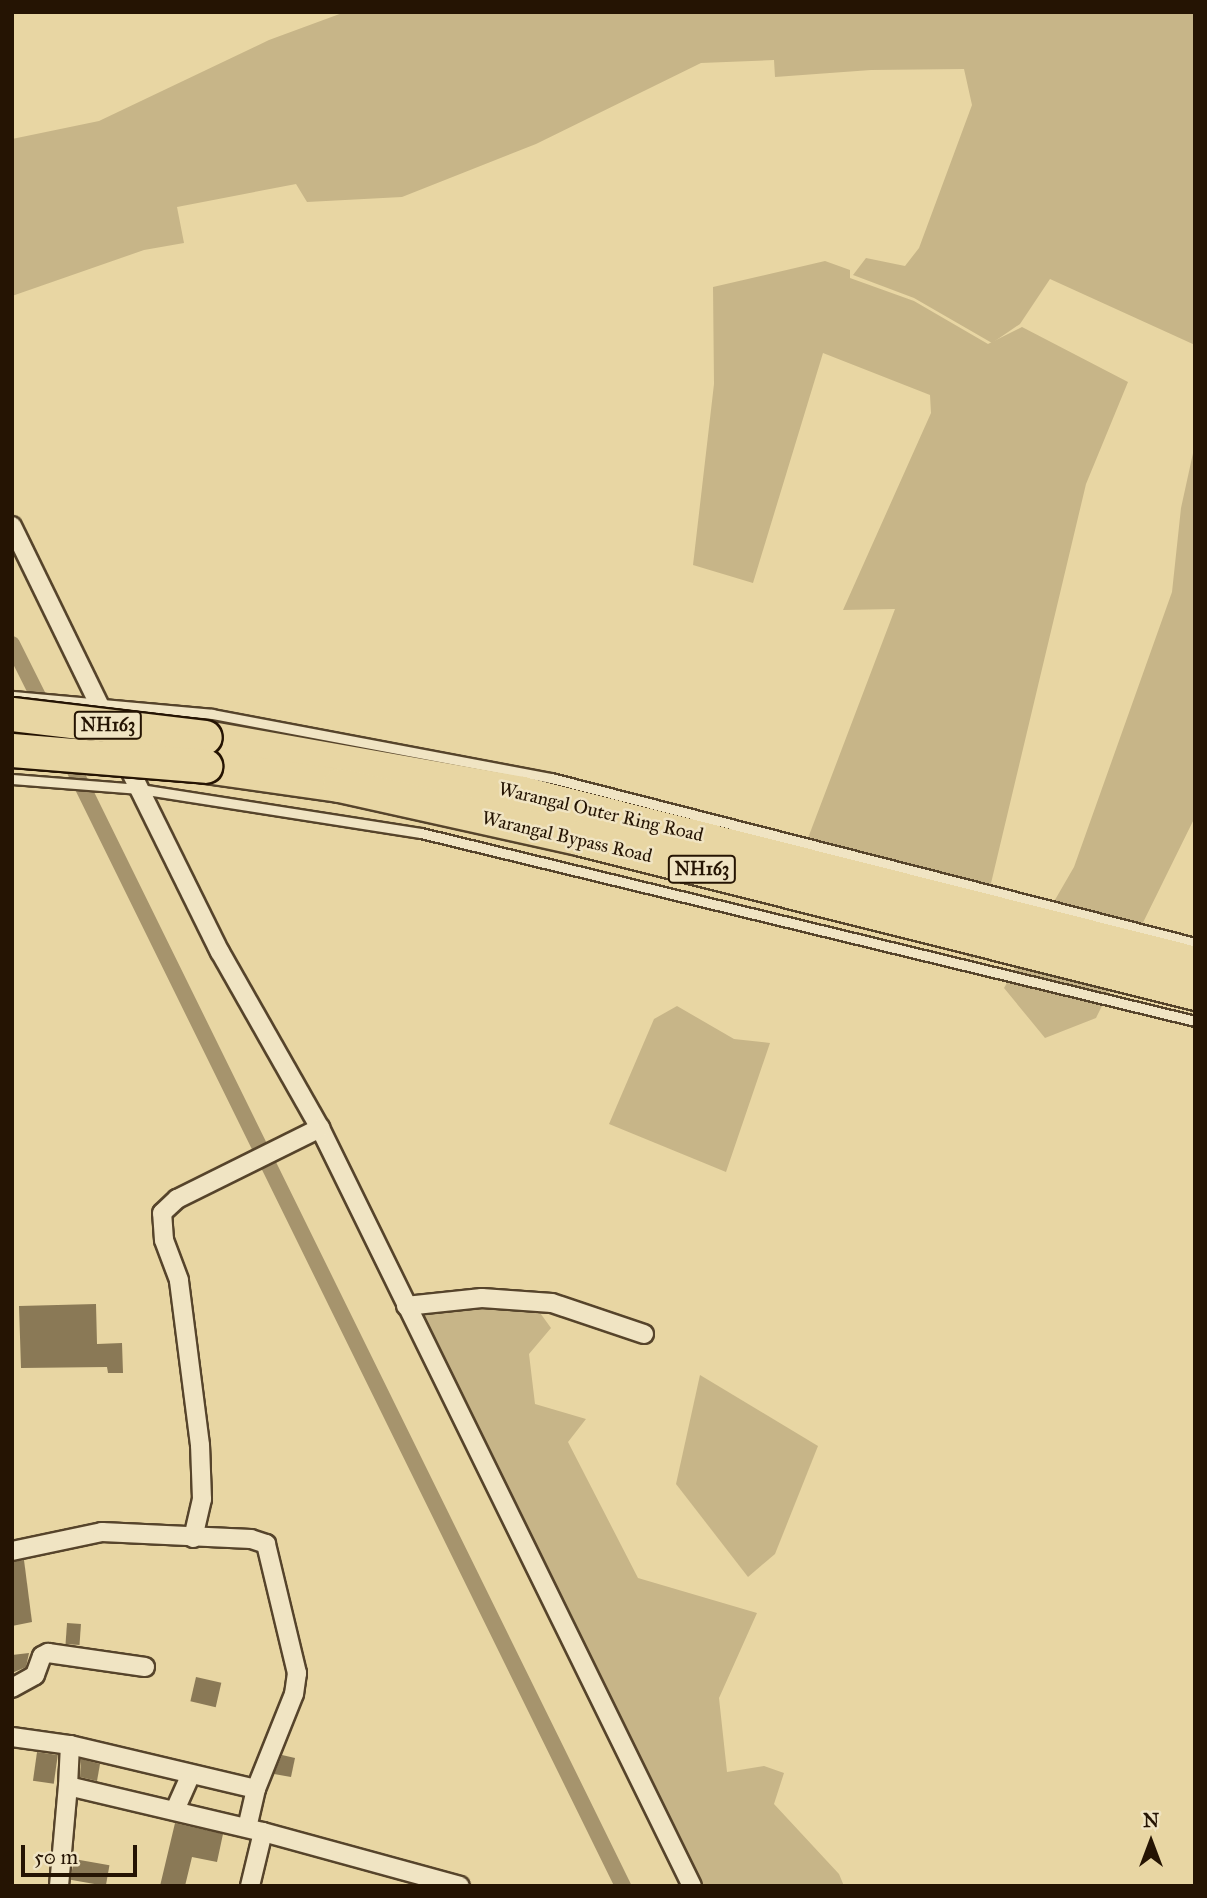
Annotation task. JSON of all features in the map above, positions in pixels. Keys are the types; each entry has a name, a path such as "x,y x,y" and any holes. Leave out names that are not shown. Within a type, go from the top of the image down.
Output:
{"highway":[{"name":"Warangal Bypass Road","path":"12,714 205,751 339,785 578,838 1195,993"},
{"name":"Warangal Bypass Road","path":"12,750 205,751"},
{"name":"Warangal Outer Ring Road","path":"205,751 522,793 1195,963"}],"street":[{"path":"12,526 220,952 320,1128 692,1886"},
{"path":"193,1538 202,1499 200,1445 178,1280 160,1223 162,1213 177,1199 227,1177 320,1128"},
{"path":"406,1306 482,1298 552,1303 644,1334"},
{"path":"12,1551 102,1532 251,1539 266,1544 292,1637 298,1673 294,1693 256,1789 250,1886"},
{"path":"12,1688 35,1675 42,1656 48,1653 145,1667"},
{"path":"12,1737 70,1745 191,1776 256,1789"},
{"path":"59,1886 70,1745"},
{"path":"175,1810 191,1776"},
{"path":"68,1786 255,1830 460,1886"}],"lane":[{"path":"12,696 97,701 212,714 551,778 1195,943"},
{"path":"12,779 140,789 421,833 1195,1021"}],"shaded area":[{"path":"345,12 1195,12 1195,345 1050,279 1020,324 992,343 914,298 853,275 866,258 905,266 919,248 972,105 964,69 871,70 775,77 774,60 701,63 536,144 402,197 307,202 296,184 177,207 184,243 144,250 12,296 12,139 99,121 269,40"},
{"path":"825,261 850,270 850,278 914,301 988,344 1022,327 1128,382 1086,484 973,959 797,867 895,609 843,610 931,413 930,395 823,353 753,583 693,565 714,384 713,287"},
{"path":"1195,444 1195,817 1096,1018 1045,1038 1004,988 1074,867 1172,592 1181,508"},
{"path":"677,1006 734,1039 770,1043 726,1172 609,1124 654,1019"},
{"path":"492,1289 530,1299 551,1328 529,1354 535,1404 586,1419 568,1442 638,1578 757,1613 719,1698 727,1772 764,1766 784,1773 774,1804 839,1874 844,1886 700,1886 417,1308"},
{"path":"700,1375 818,1446 775,1554 748,1577 676,1484"}],"building":[{"path":"96,1304 97,1344 122,1343 123,1373 108,1373 107,1367 21,1368 19,1306"},
{"path":"24,1560 32,1622 12,1626 12,1562"},
{"path":"67,1623 81,1624 80,1645 66,1644"},
{"path":"29,1653 26,1667 12,1673 12,1655"},
{"path":"196,1677 221,1683 216,1707 190,1701"},
{"path":"37,1752 58,1755 54,1784 33,1781"},
{"path":"282,1755 295,1758 291,1777 274,1774"},
{"path":"81,1759 100,1764 97,1781 80,1777"},
{"path":"175,1823 223,1834 217,1862 192,1857 185,1886 160,1886"},
{"path":"74,1859 109,1865 106,1886 70,1880"}],"waterway":[{"path":"12,644 47,714"},
{"path":"66,753 623,1886"}]}
